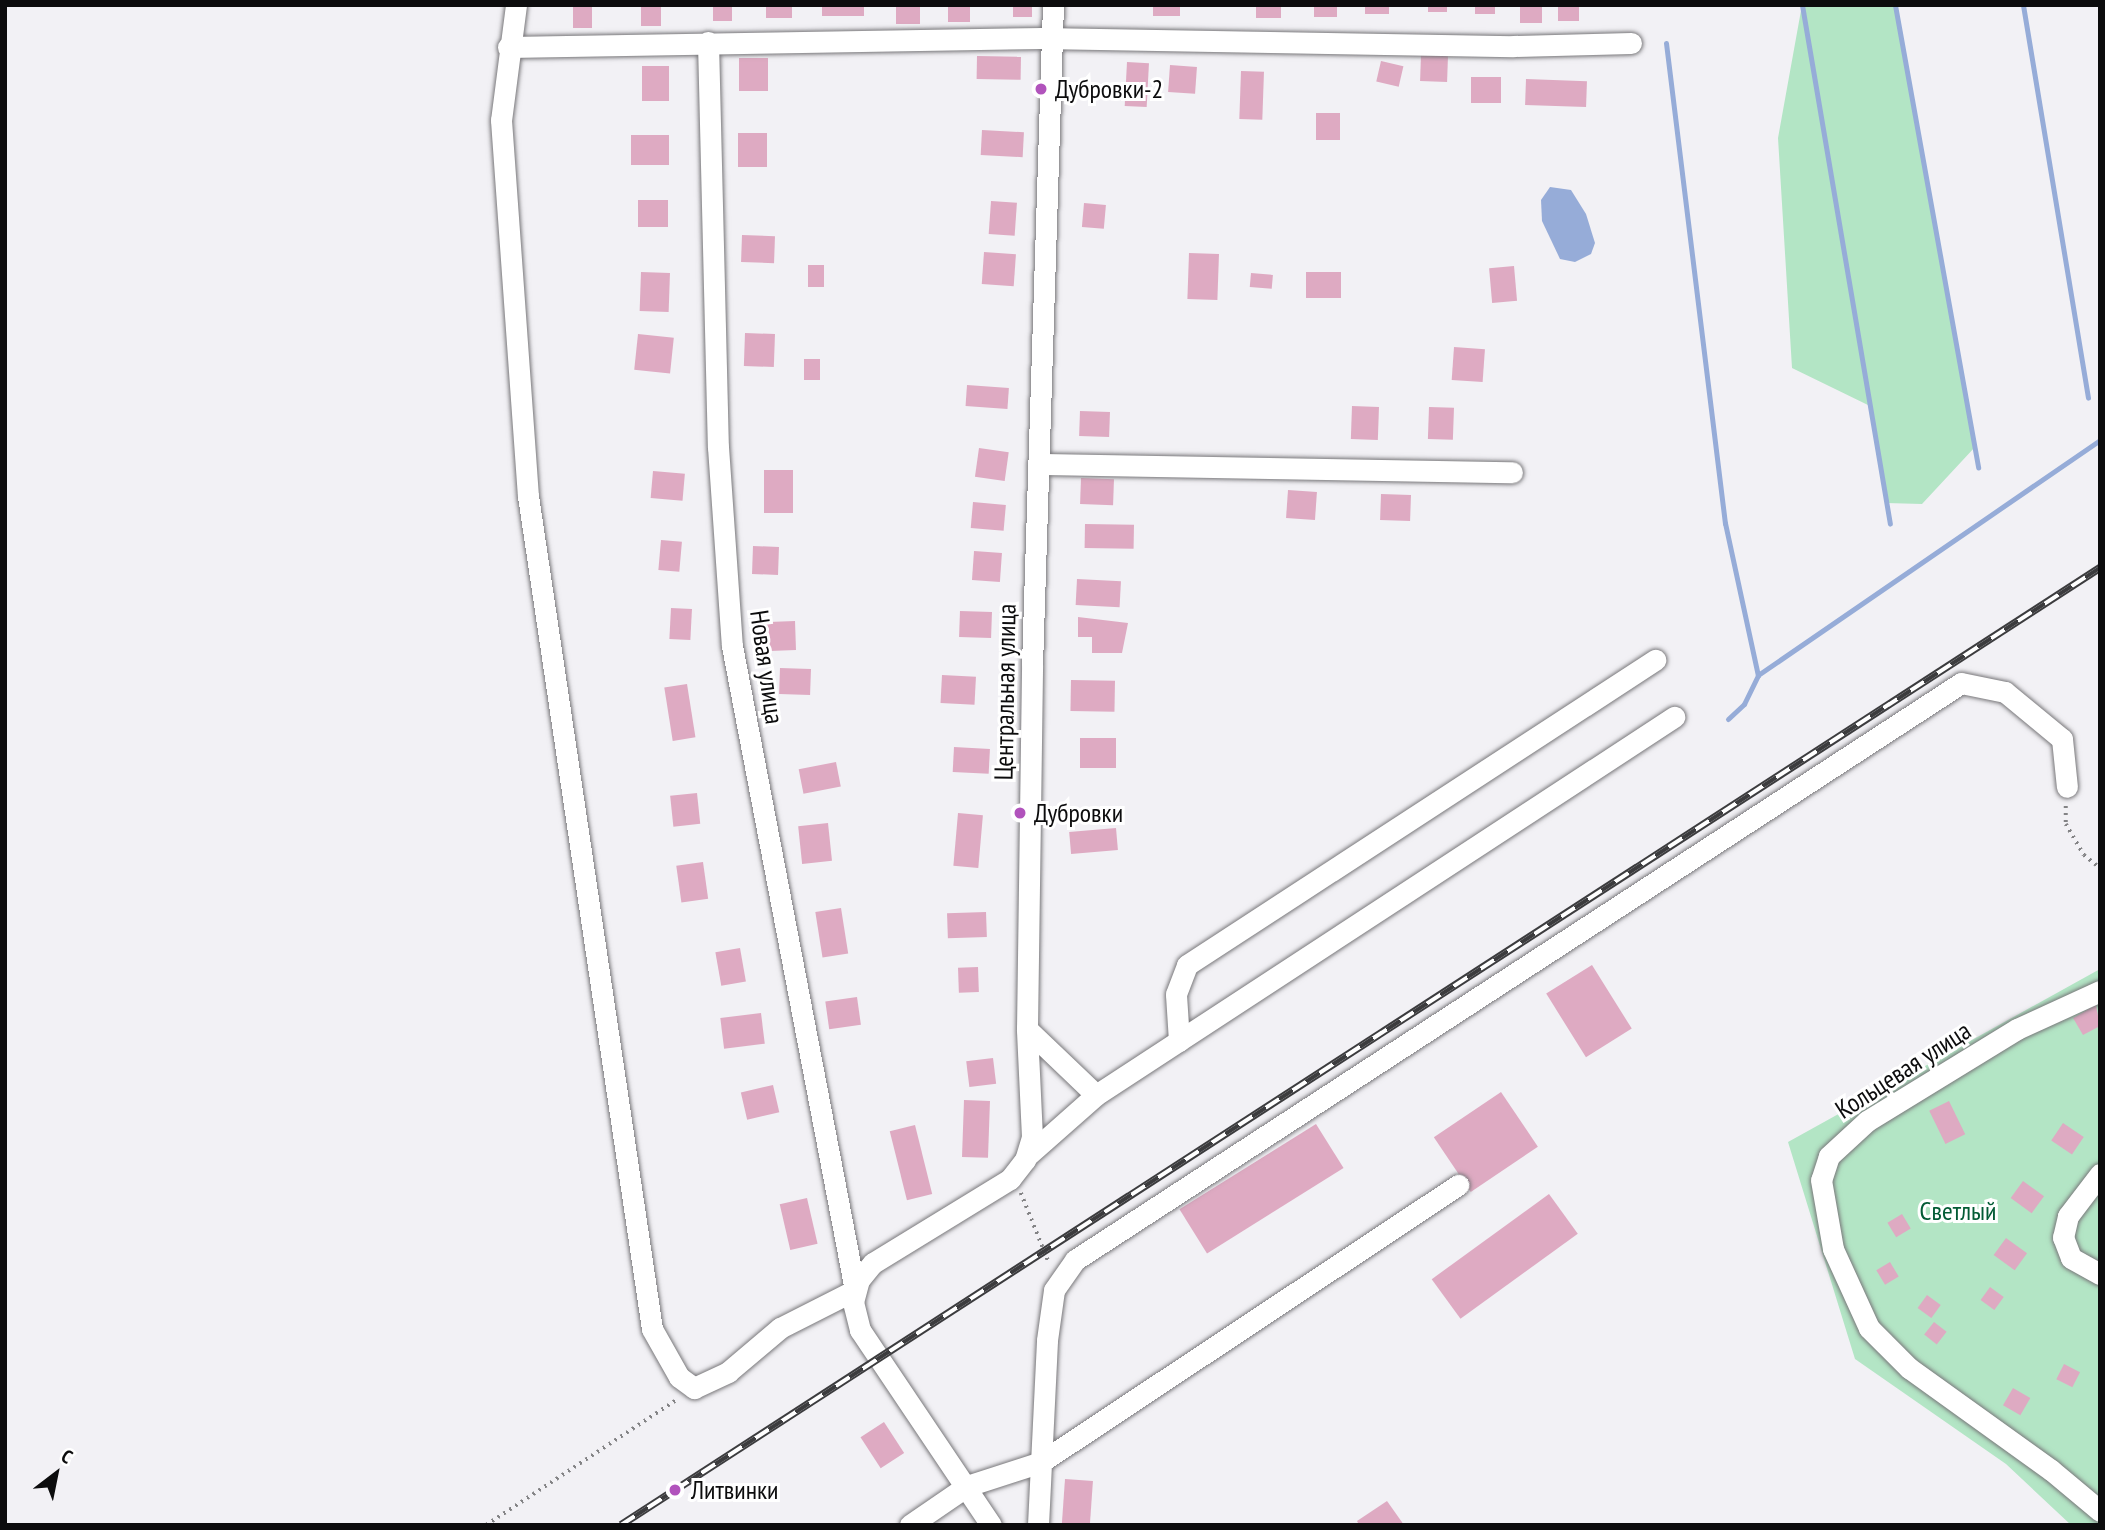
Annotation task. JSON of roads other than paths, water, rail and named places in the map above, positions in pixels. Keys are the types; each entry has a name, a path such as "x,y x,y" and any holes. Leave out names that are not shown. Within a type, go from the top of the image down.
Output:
{"street":[{"path":"516,5 508,47 501,120 528,496 652,1329 678,1377 694,1388 728,1372 780,1328 855,1290 873,1263 1004,1184 1025,1160 1096,1095 1675,717"},
{"name":"Центральная улица","path":"1025,1160 1033,1129 1027,1030 1053,5"},
{"path":"508,47 1053,38 1513,46 1631,43"},
{"name":"Новая улица","path":"708,42 718,447 732,646 855,1290 854,1310 860,1330 991,1525"},
{"path":"1040,464 1512,472"},
{"path":"1179,1041 1176,994 1186,965 1655,660"},
{"path":"1038,1525 1047,1340 1054,1290 1075,1260 1961,682 2005,692 2062,739 2067,787"},
{"name":"Кольцевая улица","path":"2100,991 2017,1030 1867,1121 1829,1156 1821,1180 1833,1249 1869,1328 1909,1367 2051,1470 2100,1511"},
{"path":"1027,1030 1096,1095"},
{"path":"2100,1174 2068,1216 2063,1237 2071,1258 2100,1274"},
{"path":"909,1525 967,1486 1041,1461 1458,1185"}],"water":[{"path":"1550,187 1571,190 1586,214 1595,243 1591,254 1575,262 1560,259 1542,221 1541,200"}],"waterway":[{"path":"1802,5 1890,524"},
{"path":"1895,5 1978,468"},
{"path":"2023,5 2088,398"},
{"path":"1666,43 1725,523 1758,675"},
{"path":"1728,719 1744,704 1758,675 2100,440"}],"railway":[{"path":"621,1525 2100,568"}],"place":[{"name":"Дубровки-2","path":"1041,89"},
{"name":"Дубровки","path":"1020,813"},
{"name":"Литвинки","path":"675,1490"}],"park label":[{"name":"Светлый","path":"1958,1211"}]}
